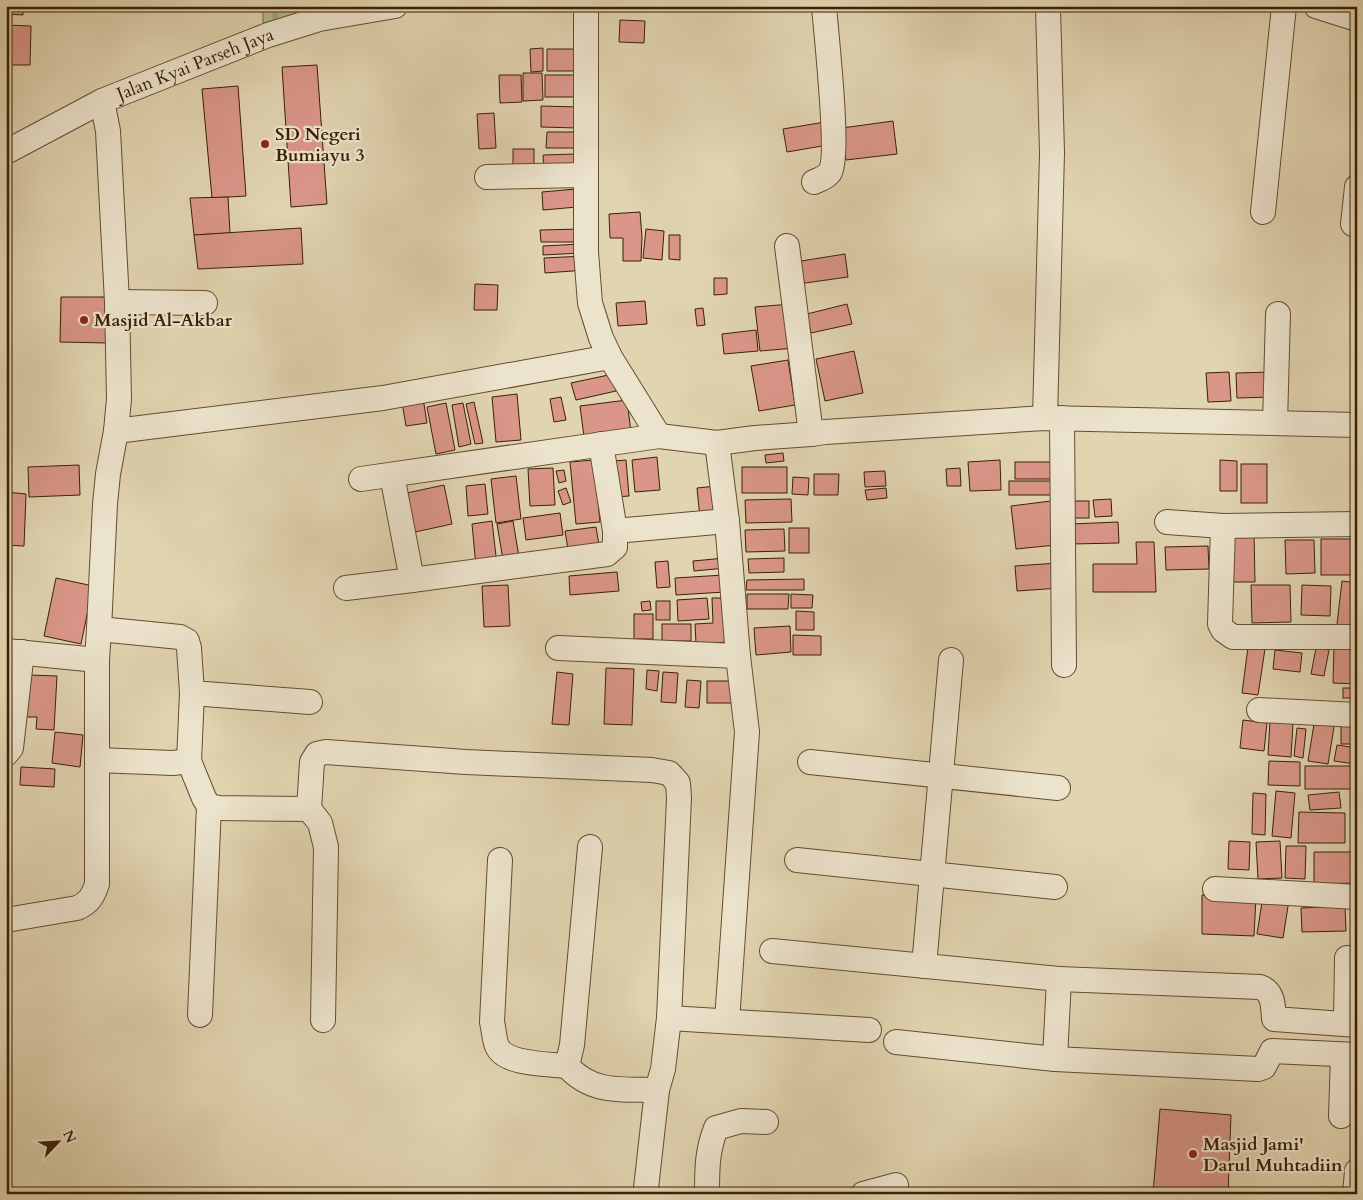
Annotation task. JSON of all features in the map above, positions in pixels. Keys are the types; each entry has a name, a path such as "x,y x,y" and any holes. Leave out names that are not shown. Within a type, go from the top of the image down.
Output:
{"street":[{"name":"Jalan Kyai Parseh Jaya","path":"6,152 102,101 268,35 319,19 395,6"},
{"path":"586,6 586,252 590,303 601,338 610,357 659,436"},
{"path":"814,182 824,178 831,171 833,161 834,133 824,6"},
{"path":"1048,6 1052,153 1053,418 1064,664"},
{"path":"1263,212 1284,6"},
{"path":"1320,7 1357,19"},
{"path":"6,920 77,908 86,904 97,884 96,660 105,504 108,474 116,431 118,399 117,302 108,131 102,101"},
{"path":"487,177 585,175"},
{"path":"1352,224 1357,187"},
{"path":"787,246 811,434"},
{"path":"117,302 205,303"},
{"path":"1275,423 1278,314"},
{"path":"116,431 383,398 610,357"},
{"path":"361,479 659,436 717,443 825,432 1053,418 1357,425"},
{"path":"717,443 727,521 738,656 747,732 727,1021"},
{"path":"346,588 607,554 615,548 601,444"},
{"path":"392,475 412,580"},
{"path":"614,531 727,521"},
{"path":"1168,522 1223,526 1357,524"},
{"path":"1223,526 1220,624 1223,630 1234,637 1357,637"},
{"path":"99,629 180,637 187,641 189,648 192,693 189,761 209,806 200,1015"},
{"path":"558,648 738,656"},
{"path":"6,754 11,748 14,652 96,660"},
{"path":"924,966 951,660"},
{"path":"192,693 310,702"},
{"path":"1259,710 1357,715"},
{"path":"323,1020 326,847 320,823 309,809 312,762 317,754 326,752 466,762 669,772 678,783 679,798 669,1018 663,1069 657,1090 646,1188 648,1194"},
{"path":"97,760 173,763 189,761"},
{"path":"810,762 1058,788"},
{"path":"209,806 219,808 309,809"},
{"path":"567,1066 572,1045 590,847"},
{"path":"500,860 492,1022 497,1047 505,1056 518,1061 567,1066 589,1084 606,1088 657,1090"},
{"path":"797,860 1056,887"},
{"path":"1215,889 1357,897"},
{"path":"772,951 1059,979 1260,987 1266,989 1272,997 1274,1020 1272,1051 1264,1067 1258,1069 1055,1059 896,1042"},
{"path":"1274,1020 1352,1025 1347,958"},
{"path":"1055,1059 1059,979"},
{"path":"669,1018 869,1030"},
{"path":"1272,1051 1350,1055 1341,1116"},
{"path":"707,1194 707,1162 710,1143 716,1128 741,1122 766,1122"},
{"path":"1355,1194 1357,1171"},
{"path":"862,1194 896,1185"}],"green space":[{"path":"263,6 351,6 263,27"}],"building":[{"path":"6,6 23,6 23,15 6,14"},
{"path":"620,20 645,21 644,43 619,42"},
{"path":"6,25 31,26 30,65 6,65"},
{"path":"543,48 543,71 531,72 530,49"},
{"path":"547,49 577,49 578,71 547,71"},
{"path":"317,65 327,204 291,207 282,67"},
{"path":"523,73 542,73 543,100 523,101"},
{"path":"499,75 521,75 522,102 500,103"},
{"path":"545,75 577,75 577,97 545,97"},
{"path":"238,86 246,196 212,198 202,89"},
{"path":"541,106 579,107 578,128 541,127"},
{"path":"494,113 496,148 479,149 477,114"},
{"path":"893,121 897,154 846,160 842,128"},
{"path":"825,122 828,145 787,152 783,129"},
{"path":"547,132 581,132 581,148 546,148"},
{"path":"513,149 534,149 534,173 513,173"},
{"path":"576,154 576,172 544,173 543,155"},
{"path":"576,189 577,207 543,210 542,192"},
{"path":"228,197 230,233 194,235 190,198"},
{"path":"640,212 641,261 623,261 623,238 610,238 609,214"},
{"path":"301,228 303,264 198,269 194,235"},
{"path":"582,229 582,242 541,242 540,230"},
{"path":"646,229 664,231 662,260 643,258"},
{"path":"669,235 680,235 680,260 669,259"},
{"path":"582,244 582,253 543,255 543,246"},
{"path":"845,254 848,277 798,284 795,262"},
{"path":"585,256 586,270 545,273 544,258"},
{"path":"714,278 727,278 727,294 714,295"},
{"path":"475,284 498,285 497,310 474,310"},
{"name":"Masjid Al-Akbar","path":"61,297 108,297 108,343 60,342"},
{"path":"645,301 647,324 618,326 616,303"},
{"path":"791,304 795,348 760,351 755,307"},
{"path":"847,304 852,324 811,333 807,314"},
{"path":"703,308 705,325 697,326 695,309"},
{"path":"756,330 758,351 724,354 722,334"},
{"path":"854,351 863,393 825,401 816,359"},
{"path":"788,360 795,405 759,411 751,366"},
{"path":"1229,372 1231,401 1208,402 1206,373"},
{"path":"1273,372 1274,397 1237,398 1236,373"},
{"path":"613,374 616,391 576,400 571,383"},
{"path":"517,394 521,440 496,442 492,397"},
{"path":"561,397 566,420 554,422 550,399"},
{"path":"423,398 427,423 406,426 402,402"},
{"path":"627,400 631,432 584,437 580,406"},
{"path":"474,402 483,443 475,444 466,404"},
{"path":"446,403 455,450 436,454 427,407"},
{"path":"463,403 471,444 459,447 452,405"},
{"path":"783,453 784,461 766,463 765,455"},
{"path":"657,457 660,490 635,492 632,460"},
{"path":"594,460 600,522 576,524 570,462"},
{"path":"626,460 629,496 616,497 613,461"},
{"path":"1000,460 1001,490 970,491 968,462"},
{"path":"1220,460 1237,461 1237,491 1220,491"},
{"path":"1015,462 1053,462 1053,479 1015,479"},
{"path":"1241,464 1267,464 1267,503 1241,503"},
{"path":"79,465 80,495 29,497 28,467"},
{"path":"742,467 787,467 787,493 742,493"},
{"path":"553,468 555,505 530,506 528,469"},
{"path":"960,468 961,486 947,486 946,469"},
{"path":"564,470 566,481 559,483 556,471"},
{"path":"885,471 886,486 865,487 864,472"},
{"path":"814,474 839,474 838,495 814,495"},
{"path":"516,476 521,519 496,523 491,479"},
{"path":"793,477 809,478 808,495 792,494"},
{"path":"1009,481 1054,481 1054,495 1009,495"},
{"path":"485,484 488,514 468,516 466,486"},
{"path":"444,485 452,524 415,532 407,493"},
{"path":"717,486 720,516 700,518 697,488"},
{"path":"566,488 571,502 563,505 558,491"},
{"path":"886,488 887,498 867,500 865,490"},
{"path":"6,492 26,494 24,546 6,545"},
{"path":"791,499 792,522 746,523 745,500"},
{"path":"1111,499 1112,516 1095,517 1093,500"},
{"path":"1051,501 1056,545 1016,549 1011,506"},
{"path":"1071,501 1089,501 1089,518 1071,518"},
{"path":"560,513 563,535 526,540 523,518"},
{"path":"492,521 497,565 476,567 472,524"},
{"path":"513,521 520,563 504,566 497,524"},
{"path":"1118,522 1119,543 1072,544 1071,524"},
{"path":"596,527 600,551 569,555 565,531"},
{"path":"789,528 809,528 809,553 789,553"},
{"path":"784,529 785,551 746,552 745,530"},
{"path":"1228,534 1254,534 1255,582 1229,582"},
{"path":"1321,539 1357,539 1357,575 1321,575"},
{"path":"1285,540 1314,540 1315,573 1286,574"},
{"path":"1136,542 1154,542 1156,592 1093,592 1093,564 1137,564"},
{"path":"1208,546 1209,569 1166,570 1165,547"},
{"path":"725,558 726,568 694,571 693,561"},
{"path":"784,558 784,572 749,573 748,559"},
{"path":"668,561 670,587 657,588 655,562"},
{"path":"1058,563 1060,588 1017,591 1015,566"},
{"path":"617,572 619,591 570,595 569,576"},
{"path":"724,575 725,592 676,595 675,578"},
{"path":"56,578 93,586 81,644 44,636"},
{"path":"804,579 804,590 746,590 747,580"},
{"path":"1342,581 1357,583 1357,635 1336,633"},
{"path":"508,585 510,626 484,627 482,586"},
{"path":"1251,585 1290,585 1291,622 1252,623"},
{"path":"1302,585 1331,586 1330,616 1301,615"},
{"path":"747,594 789,594 788,609 747,609"},
{"path":"791,594 813,595 812,608 791,608"},
{"path":"707,598 709,619 678,621 677,600"},
{"path":"712,598 726,598 728,642 696,644 695,624 713,623"},
{"path":"650,601 651,610 642,611 641,602"},
{"path":"656,601 670,601 670,620 656,620"},
{"path":"796,611 814,612 814,630 796,630"},
{"path":"634,614 653,614 653,639 634,639"},
{"path":"662,624 691,624 691,641 662,641"},
{"path":"790,626 791,652 756,655 754,628"},
{"path":"793,635 821,636 821,655 793,655"},
{"path":"1334,646 1357,647 1357,684 1333,683"},
{"path":"1248,647 1265,649 1258,695 1242,693"},
{"path":"1316,648 1329,650 1324,676 1311,674"},
{"path":"1275,650 1302,653 1300,672 1273,669"},
{"path":"606,668 634,669 632,725 604,724"},
{"path":"647,670 659,671 657,691 646,689"},
{"path":"557,672 573,674 569,725 552,724"},
{"path":"663,672 678,673 676,703 661,702"},
{"path":"28,675 57,676 54,730 36,729 37,717 25,717"},
{"path":"687,680 701,681 699,708 685,707"},
{"path":"707,681 734,681 734,703 707,703"},
{"path":"1343,688 1357,688 1357,698 1343,698"},
{"path":"1315,718 1335,721 1328,764 1308,761"},
{"path":"1243,720 1267,723 1264,751 1240,748"},
{"path":"1270,721 1293,723 1291,757 1268,755"},
{"path":"1341,725 1357,725 1357,744 1341,744"},
{"path":"1297,728 1306,729 1303,758 1294,756"},
{"path":"55,732 83,735 80,767 52,763"},
{"path":"1337,745 1357,748 1355,764 1334,761"},
{"path":"1269,761 1300,762 1300,786 1268,785"},
{"path":"1305,766 1352,766 1352,789 1305,789"},
{"path":"21,767 55,769 54,787 20,785"},
{"path":"1276,791 1295,793 1291,838 1272,836"},
{"path":"1339,792 1341,808 1310,810 1308,795"},
{"path":"1253,793 1266,794 1265,835 1252,834"},
{"path":"1299,812 1345,813 1345,843 1298,843"},
{"path":"1229,841 1250,842 1249,870 1228,869"},
{"path":"1280,841 1282,878 1258,879 1256,842"},
{"path":"1286,846 1306,846 1305,879 1285,878"},
{"path":"1314,852 1353,852 1354,883 1314,884"},
{"path":"1202,895 1256,897 1254,936 1202,934"},
{"path":"1263,896 1289,900 1283,938 1257,934"},
{"path":"1345,906 1346,931 1302,932 1301,908"},
{"name":"Masjid Jami' Darul Muhtadiin","path":"1160,1109 1231,1115 1228,1194 1153,1194"}],"place":[{"name":"SD Negeri Bumiayu 3","path":"265,144"},
{"name":"Masjid Al-Akbar","path":"84,320"},
{"name":"Masjid Jami' Darul Muhtadiin","path":"1193,1154"}]}
